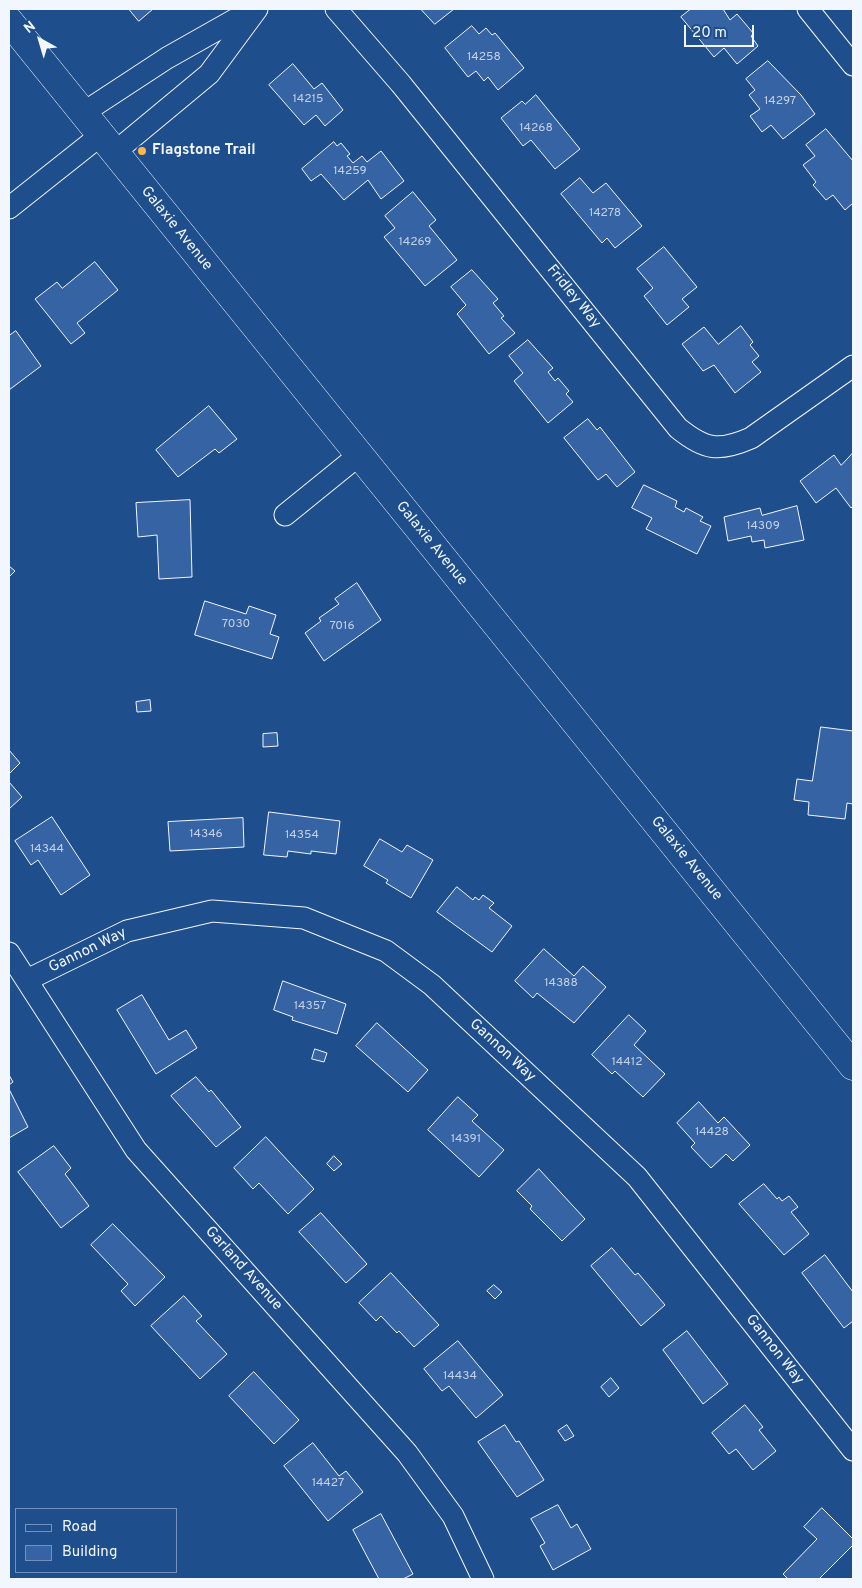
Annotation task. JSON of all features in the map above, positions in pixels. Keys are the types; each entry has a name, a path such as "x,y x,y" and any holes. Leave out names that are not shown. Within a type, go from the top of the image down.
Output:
{"street":[{"path":"83,113 167,58 255,9"},
{"path":"9,208 209,74 255,9"},
{"name":"Fridley Way","path":"336,9 401,84 678,428 695,442 714,448 733,446 751,438 853,366"},
{"path":"808,9 853,65"},
{"name":"Galaxie Avenue","path":"9,21 853,1066"},
{"path":"285,515 359,455"},
{"name":"Gannon Way","path":"27,980 127,931 212,910 304,918 386,951 432,985 637,1177 853,1450"},
{"name":"Garland Avenue","path":"9,952 136,1150 407,1453 453,1516 482,1579"}],"building":[{"path":"129,9 153,9 139,21"},
{"path":"421,9 454,9 435,24"},
{"path":"691,9 723,9 730,20 737,14 754,34 751,36 758,46 737,64 724,48 714,57 681,17"},
{"path":"472,26 479,34 486,28 492,35 495,33 524,68 498,90 488,77 484,81 476,71 468,77 445,48"},
{"path":"768,61 801,95 815,114 783,139 771,125 762,132 750,116 760,109 749,95 755,90 746,79"},
{"path":"293,64 314,89 322,83 343,110 325,126 316,115 304,125 269,85"},
{"path":"536,95 580,149 555,169 531,140 523,146 501,118 522,101 525,104"},
{"path":"826,129 853,161 853,203 845,210 833,195 826,200 813,185 816,182 803,165 815,156 806,145"},
{"path":"334,142 337,146 341,143 350,154 347,156 353,163 362,156 367,162 381,151 404,181 381,199 368,180 344,200 321,174 311,181 302,169"},
{"path":"580,178 593,193 606,183 642,226 615,248 607,238 602,243 561,194"},
{"path":"413,192 436,220 429,226 457,260 425,286 384,237 395,228 385,216"},
{"path":"664,247 697,287 682,299 689,307 667,325 644,296 653,288 637,269"},
{"path":"95,262 118,290 77,323 85,333 71,344 35,299 57,282 62,288"},
{"path":"472,270 498,299 493,303 504,316 501,318 515,333 489,354 457,314 466,305 451,287"},
{"path":"741,326 753,342 750,345 759,356 752,362 761,372 735,393 714,365 703,371 682,344 704,327 718,344"},
{"path":"16,331 41,366 9,390 9,336"},
{"path":"528,340 553,368 548,372 555,381 558,378 569,391 566,394 573,402 548,423 514,381 523,373 509,356"},
{"path":"209,406 237,439 219,453 215,449 178,477 156,450"},
{"path":"588,419 597,430 600,427 635,472 617,487 606,474 598,480 564,438"},
{"path":"853,453 853,506 851,508 836,488 816,503 800,481 834,455 841,465"},
{"path":"644,485 677,501 675,507 684,512 686,508 703,517 700,521 711,526 697,554 646,529 652,518 632,508"},
{"path":"190,500 192,577 159,579 157,535 138,537 136,503"},
{"path":"797,506 804,540 765,548 764,540 752,542 751,536 728,541 724,517 760,508 762,515"},
{"path":"9,566 15,571 9,577"},
{"path":"357,583 381,620 324,661 305,633 321,621 319,618 339,604 335,599"},
{"path":"205,601 246,614 249,606 276,615 270,634 279,637 272,659 195,635"},
{"path":"150,700 151,711 137,712 136,702"},
{"path":"821,727 853,731 853,804 847,803 845,819 808,815 809,802 794,800 797,779 812,781"},
{"path":"277,733 278,746 263,747 263,734"},
{"path":"9,750 20,763 9,774"},
{"path":"9,782 22,797 9,809"},
{"path":"269,812 340,821 336,854 311,851 311,854 288,851 287,857 264,855"},
{"path":"52,817 90,875 61,895 38,860 31,865 15,841"},
{"path":"243,818 244,847 170,851 168,822"},
{"path":"380,839 402,852 407,845 433,860 411,898 386,883 388,880 364,866"},
{"path":"457,887 473,900 475,897 479,900 483,895 494,903 489,908 512,926 492,952 437,912"},
{"path":"544,949 574,976 583,966 606,987 574,1023 537,993 533,998 515,981"},
{"path":"283,981 346,1004 337,1034 292,1020 293,1017 274,1010"},
{"path":"142,995 169,1040 186,1030 197,1048 156,1074 117,1010"},
{"path":"629,1015 646,1031 634,1045 665,1074 643,1097 615,1071 612,1074 592,1055"},
{"path":"377,1023 428,1070 408,1092 356,1046"},
{"path":"315,1049 327,1053 324,1062 312,1059"},
{"path":"9,1075 13,1082 9,1085"},
{"path":"196,1077 209,1092 211,1090 241,1127 216,1147 171,1096"},
{"path":"9,1089 28,1127 9,1138"},
{"path":"458,1097 478,1115 472,1121 504,1150 479,1177 428,1130"},
{"path":"699,1102 718,1123 724,1117 750,1145 733,1161 726,1154 711,1168 691,1147 695,1143 677,1123"},
{"path":"266,1137 314,1189 288,1214 259,1183 253,1189 234,1168"},
{"path":"54,1146 71,1168 65,1174 89,1206 61,1228 18,1172"},
{"path":"334,1156 342,1164 334,1171 327,1164"},
{"path":"539,1169 585,1219 562,1241 530,1209 532,1206 517,1191"},
{"path":"764,1184 777,1199 779,1197 782,1201 789,1196 798,1207 791,1212 809,1234 784,1255 739,1204"},
{"path":"321,1213 367,1264 346,1283 299,1232"},
{"path":"113,1224 165,1277 135,1306 121,1291 128,1284 91,1245"},
{"path":"612,1248 635,1275 638,1273 665,1305 641,1326 591,1266"},
{"path":"825,1255 853,1292 853,1321 844,1328 802,1273"},
{"path":"391,1273 439,1325 414,1347 381,1316 376,1321 359,1303"},
{"path":"494,1285 502,1292 495,1299 487,1291"},
{"path":"184,1296 202,1316 196,1321 227,1354 200,1379 151,1326"},
{"path":"687,1331 728,1384 703,1404 663,1350"},
{"path":"458,1341 503,1395 476,1418 449,1386 442,1391 424,1369"},
{"path":"254,1372 299,1420 274,1444 229,1396"},
{"path":"611,1378 619,1388 609,1397 601,1387"},
{"path":"745,1405 763,1427 759,1430 776,1451 753,1470 736,1449 729,1454 712,1433"},
{"path":"505,1425 516,1442 519,1441 544,1480 517,1497 478,1442"},
{"path":"567,1425 574,1436 565,1441 558,1431"},
{"path":"313,1443 339,1476 346,1471 363,1492 328,1521 284,1466"},
{"path":"558,1505 571,1528 577,1524 591,1549 553,1570 540,1546 545,1543 531,1519"},
{"path":"822,1508 853,1539 853,1545 819,1579 788,1579 783,1574 817,1539 804,1527"},
{"path":"381,1514 413,1574 403,1579 379,1579 353,1530"}],"place":[{"name":"Flagstone Trail","path":"142,151"}]}
